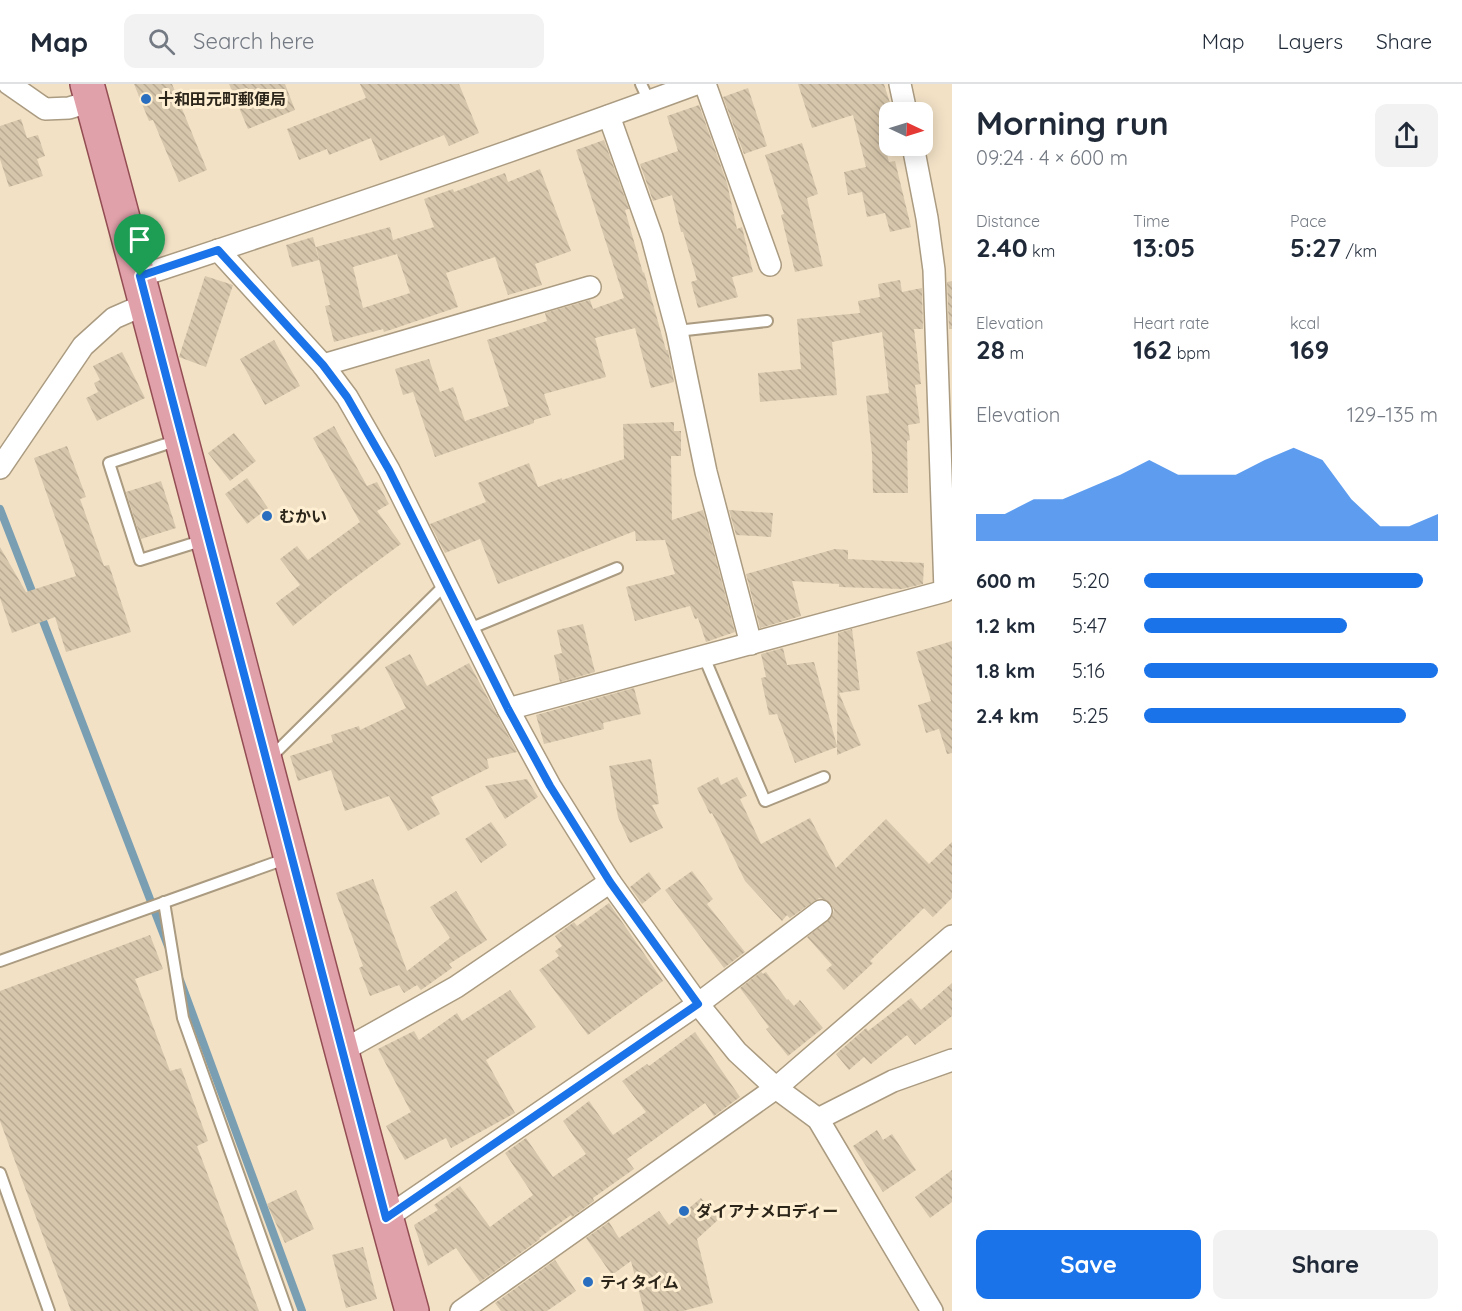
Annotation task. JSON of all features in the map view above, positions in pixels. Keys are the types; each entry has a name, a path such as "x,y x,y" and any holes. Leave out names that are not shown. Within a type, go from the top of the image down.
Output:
{"main road":[{"path":"89,93 412,1311"}],"street":[{"path":"9,84 45,109 69,108 89,93"},
{"path":"0,468 8,439 83,345 143,290 218,250 609,116 645,93 696,84"},
{"path":"705,84 770,265"},
{"path":"900,84 904,102"},
{"path":"609,116 652,237 677,331 706,472 751,645"},
{"path":"508,709 751,645 949,589 934,270 915,156"},
{"path":"218,250 323,365 347,397 389,470 508,709 550,786 610,882 698,1004 738,1052 776,1088 819,1119 932,1311"},
{"path":"323,365 590,287"},
{"path":"342,1051 456,987 610,882"},
{"path":"386,1218 698,1004 821,911"},
{"path":"461,1311 776,1088 952,936"},
{"path":"819,1119 894,1081 952,1060"}],"lane":[{"path":"677,331 766,321"},
{"path":"181,440 109,463 140,560 207,538"},
{"path":"469,629 617,567"},
{"path":"266,762 446,584"},
{"path":"704,657 765,801 824,777"},
{"path":"0,961 291,857"},
{"path":"164,902 183,1018 286,1311"},
{"path":"0,1173 49,1311"}],"building":[{"path":"134,84 172,84 207,170 179,182 153,120 149,121"},
{"path":"229,84 285,84 295,110 248,129"},
{"path":"360,84 459,84 479,133 449,146 444,135 380,161 371,138 329,155 327,149 299,160 287,129 366,98"},
{"path":"798,84 884,84 890,102 879,102 879,156 887,156 889,162 895,161 911,227 890,232 885,213 867,217 862,192 848,195 844,172 866,167 853,115 812,128"},
{"path":"748,88 767,146 744,154 723,97"},
{"path":"699,105 727,183 737,229 742,227 753,272 732,277 738,297 698,308 691,282 697,280 683,232 681,232 672,195 653,201 640,164 678,151 667,116"},
{"path":"21,119 27,138 38,135 45,156 37,159 43,176 9,187 0,159 0,126"},
{"path":"604,140 629,209 625,210 666,350 668,350 674,382 651,388 635,328 595,338 606,377 544,394 551,415 534,420 534,423 435,457 413,392 403,395 395,369 429,359 440,392 453,387 465,421 509,406 487,340 547,321 545,313 590,300 593,309 624,298 576,150"},
{"path":"802,143 818,194 807,198 823,266 795,272 781,215 784,214 765,155"},
{"path":"540,169 571,251 535,264 542,285 508,295 495,257 446,273 458,307 384,332 383,329 334,342 325,306 330,305 316,247 390,227 393,240 434,227 424,199 453,189 454,192 505,173 508,182","holes":["397,254 410,293 363,308 353,267"]},
{"path":"313,237 319,260 292,267 286,245"},
{"path":"205,276 233,285 206,367 179,357"},
{"path":"900,280 902,292 922,288 923,329 914,329 921,384 915,385 920,423 908,425 910,440 907,441 908,493 873,493 872,454 866,396 889,393 882,332 832,342 837,395 760,402 758,373 801,369 797,319 860,313 858,301 880,297 878,284"},
{"path":"952,281 952,329 949,329 947,282"},
{"path":"274,340 300,386 265,405 240,359"},
{"path":"122,352 145,398 97,421 86,398 98,392 94,383 100,380 93,366"},
{"path":"674,422 674,431 681,431 681,456 671,456 672,520 703,510 735,632 706,642 698,618 695,619 690,606 635,621 626,587 675,574 665,540 636,541 635,531 498,584 480,539 445,553 430,524 486,502 478,483 529,463 538,487 562,478 562,480 624,459 623,424"},
{"path":"334,426 367,486 377,482 389,504 377,511 401,544 293,626 276,603 300,585 280,559 297,546 308,560 360,522 313,438"},
{"path":"234,433 256,461 230,481 208,453"},
{"path":"67,446 86,497 80,499 104,566 109,565 131,632 66,652 55,617 12,633 0,598 0,547 26,592 76,576 34,458"},
{"path":"247,478 268,508 247,524 225,494"},
{"path":"161,481 176,528 141,539 126,492"},
{"path":"729,510 773,513 771,537 736,535"},
{"path":"835,549 848,550 848,559 924,563 923,584 902,589 839,587 839,584 792,581 801,616 760,628 746,574"},
{"path":"583,624 595,672 560,682 554,655 562,653 557,630"},
{"path":"852,629 860,690 839,693 861,745 837,755 837,747 795,763 777,714 769,715 761,678 766,677 761,654 783,648 787,665 814,662 837,746 838,633"},
{"path":"952,641 952,753 947,754 939,729 926,733 918,705 931,701 916,652"},
{"path":"410,654 427,686 469,663 517,752 487,759 489,768 431,797 440,814 408,831 389,796 345,811 331,770 298,781 290,756 333,742 331,735 359,726 360,730 406,708 385,667"},
{"path":"634,688 641,714 603,723 604,729 544,744 536,715"},
{"path":"651,759 659,804 652,805 663,828 630,843 618,817 609,766"},
{"path":"718,777 721,785 737,777 747,796 740,799 761,844 810,818 836,868 886,819 929,864 952,842 952,898 933,917 924,908 870,961 873,963 844,990 826,970 832,965 807,937 832,916 834,910 831,904 819,898 790,918 787,915 782,921 745,881 712,813 710,814 697,788"},
{"path":"527,779 538,797 505,819 485,786"},
{"path":"491,822 507,845 481,863 465,839"},
{"path":"692,871 713,899 707,904 745,952 724,968 665,890"},
{"path":"649,872 661,889 642,904 630,887"},
{"path":"373,879 407,971 450,938 430,907 456,891 487,940 449,964 452,968 421,990 417,985 404,993 399,985 370,996 359,968 363,966 336,893"},
{"path":"609,903 663,981 588,1035 539,970 559,956 555,951 562,946 555,936 574,922 577,926"},
{"path":"150,935 163,969 135,979 170,1071 181,1068 208,1141 197,1146 259,1311 71,1311 0,1121 0,991"},
{"path":"761,972 763,974 766,972 794,1006 800,1000 823,1028 788,1056 766,1029 769,1027 740,988"},
{"path":"952,983 952,1016 915,1045 907,1035 871,1064 864,1057 849,1070 836,1054 866,1028 868,1031 911,998 921,1010"},
{"path":"510,990 536,1027 486,1060 515,1113 451,1148 446,1138 405,1160 386,1126 411,1112 378,1049 414,1031 419,1040 457,1013 462,1021"},
{"path":"695,1032 740,1097 714,1116 705,1103 627,1159 634,1169 593,1198 594,1201 572,1217 571,1215 480,1282 456,1248 428,1266 414,1225 438,1210 434,1205 460,1186 490,1227 533,1195 505,1153 526,1138 553,1177 586,1154 563,1121 589,1101 613,1135 646,1112 622,1081 647,1064 649,1066"},
{"path":"877,1130 883,1140 892,1134 916,1170 883,1192 853,1146"},
{"path":"952,1170 952,1202 930,1218 915,1197"},
{"path":"296,1190 314,1229 285,1243 267,1204"},
{"path":"701,1198 719,1219 697,1239 713,1303 683,1311 644,1311 631,1261 612,1275 586,1238 609,1222 619,1238 659,1211 669,1225"},
{"path":"363,1247 377,1299 346,1308 332,1255"},
{"path":"555,1260 576,1291 547,1311 501,1311 495,1303"}],"waterway":[{"path":"0,509 35,599"},
{"path":"40,613 168,946"},
{"path":"180,980 302,1311"}],"place":[{"name":"十和田元町郵便局","path":"146,99"},
{"name":"むかい","path":"267,516"},
{"name":"ダイアナメロディー","path":"684,1211"},
{"name":"ティタイム","path":"588,1282"}],"route":[{"path":"218,250 323,365 347,397 389,470 508,709 550,786 610,882 698,1004 386,1218 155,339 140,276 218,250"}]}
